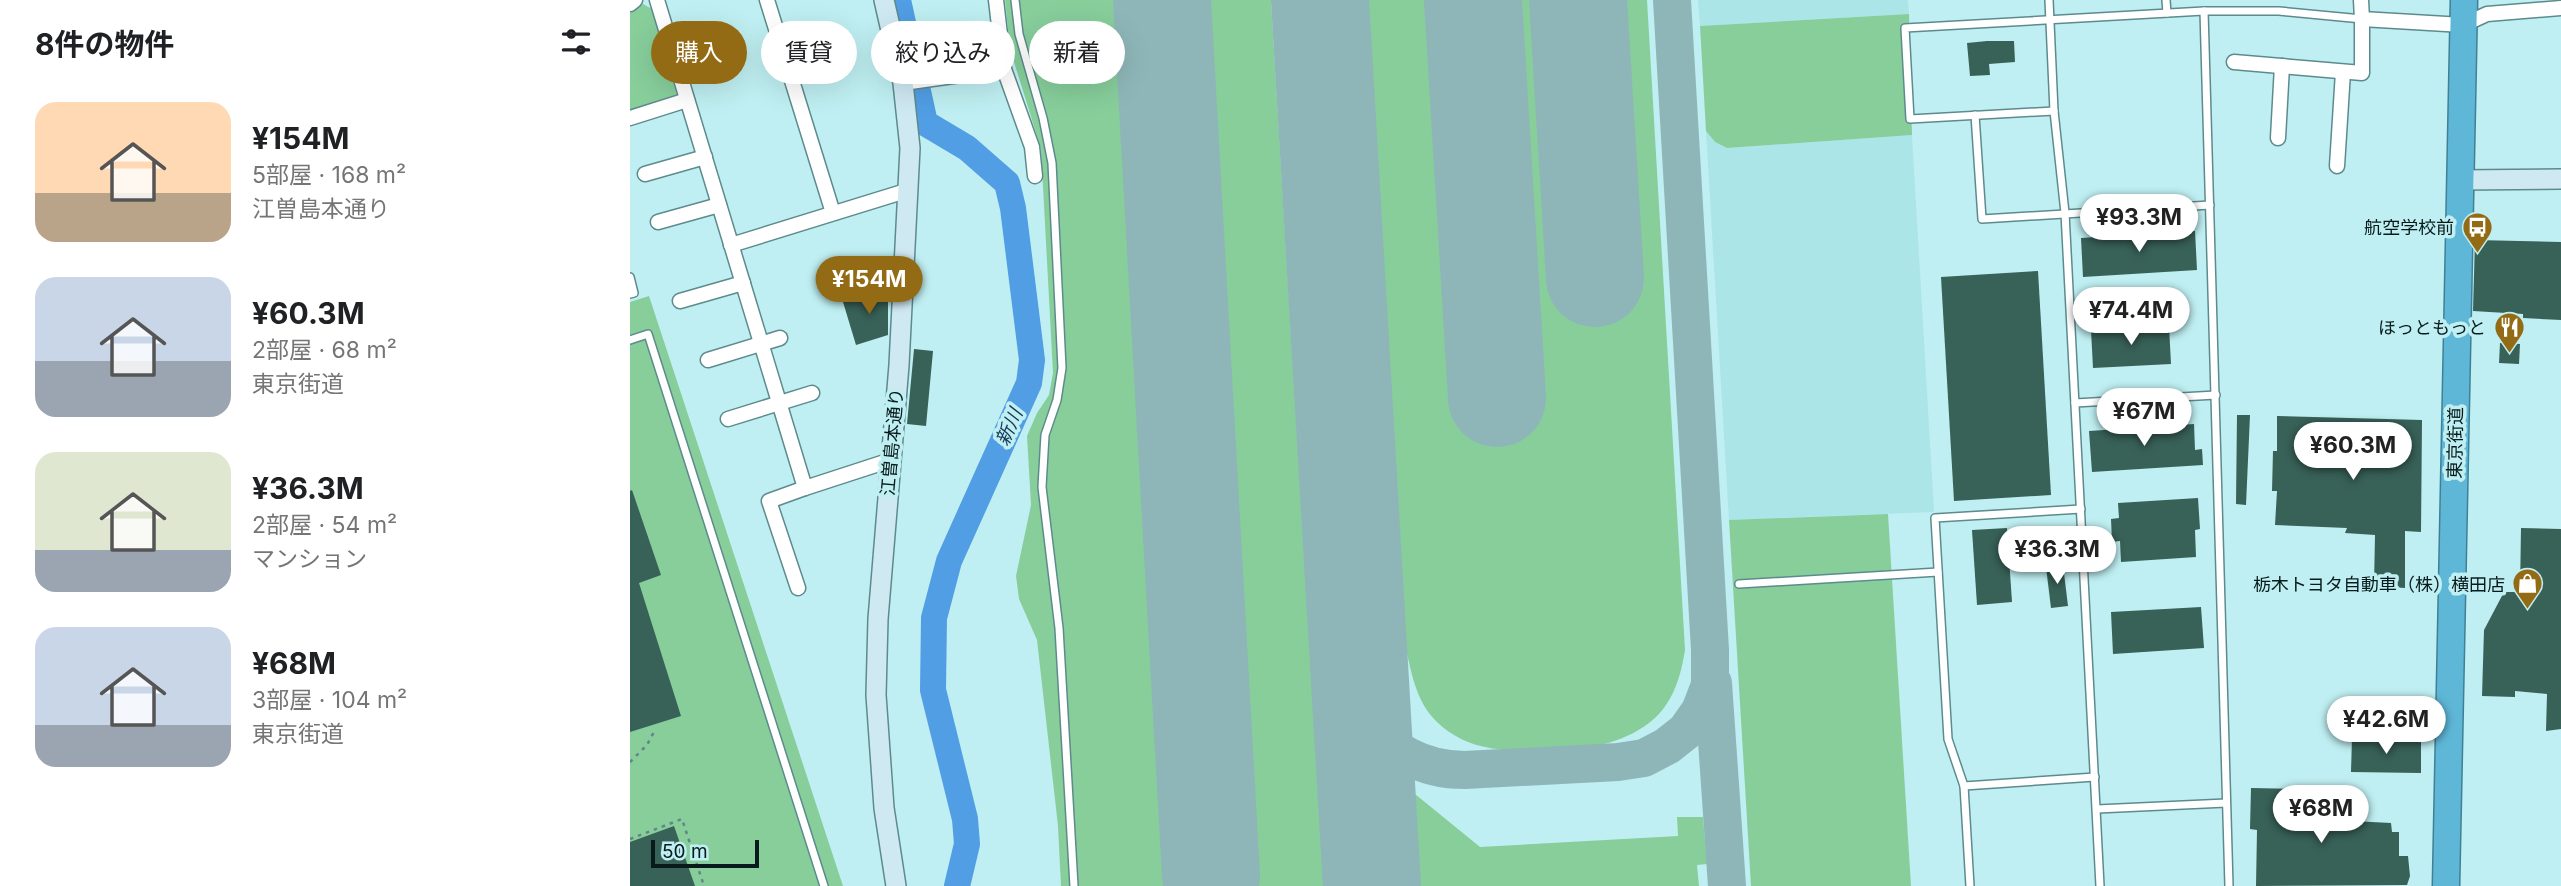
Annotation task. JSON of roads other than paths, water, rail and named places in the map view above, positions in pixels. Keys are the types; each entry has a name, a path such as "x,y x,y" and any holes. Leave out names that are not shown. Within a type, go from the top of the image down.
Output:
{"highway":[{"name":"東京街道","path":"2446,886 2464,12"}],"street":[{"path":"630,4 635,0"},
{"path":"657,0 805,488"},
{"path":"767,0 833,213"},
{"name":"江曽島本通り","path":"884,0 889,21"},
{"path":"996,0 998,21"},
{"path":"2234,62 2362,73 2361,0"},
{"path":"2362,19 2561,8"},
{"path":"2278,138 2282,66"},
{"path":"2337,166 2343,72"},
{"name":"江曽島本通り","path":"896,886 884,808 876,695 878,619 909,190 908,117 904,84"},
{"path":"1009,84 1032,147 1035,176"},
{"path":"630,118 687,100"},
{"path":"645,174 705,157"},
{"path":"2460,180 2561,179"},
{"path":"732,245 909,190"},
{"path":"658,222 719,205"},
{"path":"680,301 743,283"},
{"path":"708,360 780,338"},
{"path":"728,419 813,393"},
{"path":"798,588 769,501 891,460"}],"lane":[{"path":"1015,0 1019,34 1043,118 1052,163 1062,368 1057,400 1045,435 1042,487 1059,628 1074,886"},
{"path":"2049,0 2054,111 2064,213 2075,403 2100,886"},
{"path":"2166,0 2167,13"},
{"path":"2054,111 1910,119 1905,28 2204,11 2279,11 2362,19"},
{"path":"2204,11 2230,886"},
{"path":"1975,115 1982,219 2210,205"},
{"path":"630,277 634,293 630,294"},
{"path":"630,340 648,334 824,886"},
{"path":"2075,403 2216,395"},
{"path":"1970,886 1964,786 1948,739 1934,518 2081,509"},
{"path":"1739,584 1938,572"},
{"path":"1964,786 2095,777"},
{"path":"2096,809 2226,803"}],"waterway":[{"name":"新川","path":"898,0 925,123 967,148 1007,183 1013,208 1032,360 1029,383 949,561 934,618 933,690 965,819 967,844 957,886"}],"place":[{"name":"航空学校前","path":"2477,254"},
{"name":"ほっともっと","path":"2509,354"},
{"name":"栃木トヨタ自動車（株）横田店","path":"2528,611"}]}
